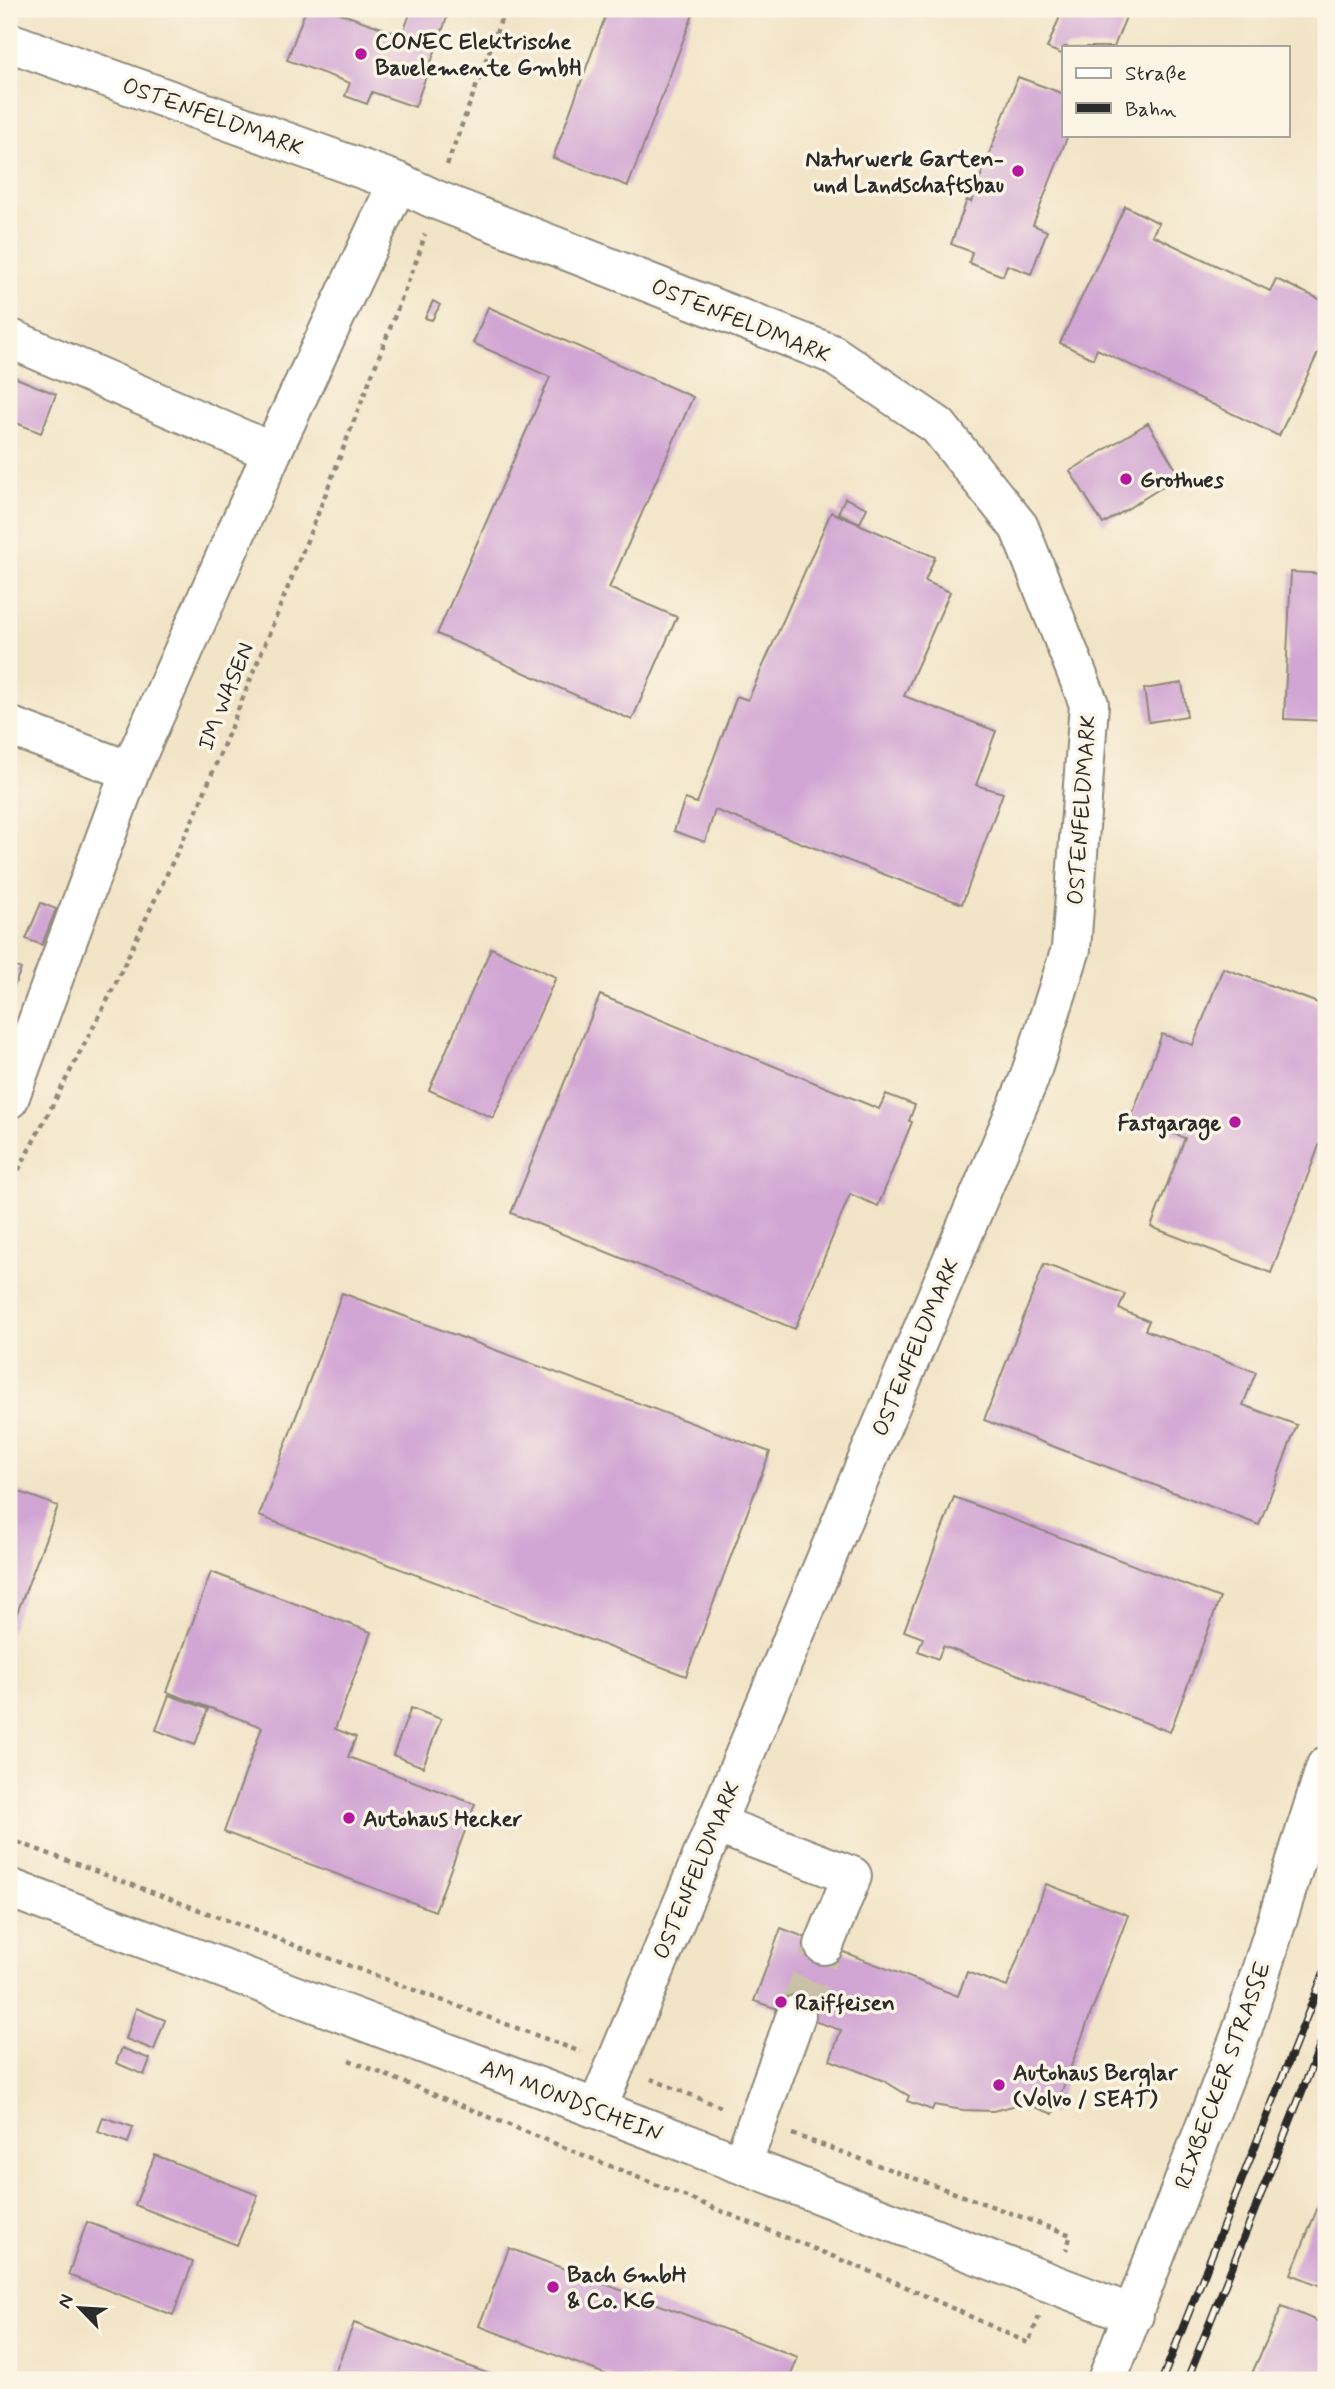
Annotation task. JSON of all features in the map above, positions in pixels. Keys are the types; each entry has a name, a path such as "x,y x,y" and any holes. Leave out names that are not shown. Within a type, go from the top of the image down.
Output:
{"street":[{"name":"OSTENFELDMARK","path":"9,42 398,182 434,199 832,355 938,426 1019,527 1089,704 1071,949 1030,1079 861,1475 597,2109"},
{"path":"9,1099 130,771 272,452 398,182"},
{"path":"9,338 272,452"},
{"path":"9,726 130,771"},
{"name":"RIXBECKER STRASSE","path":"1107,2380 1241,2034 1326,1766"},
{"path":"716,1824 852,1876 824,1945"},
{"name":"AM MONDSCHEIN","path":"9,1888 1134,2315"},
{"path":"742,2164 796,2015"}],"path":[{"name":"IM WASEN","path":"9,1188 108,999 198,808 317,516 420,251 434,199 505,9"}],"building":[{"name":"CONEC Elektrische Bauelemente GmbH","path":"306,9 328,9 402,35 412,9 450,9 415,107 372,92 367,104 345,96 350,83 287,60"},
{"path":"608,9 695,9 628,186 553,158"},
{"path":"1063,9 1129,9 1114,46 1062,46 1062,54 1047,48"},
{"name":"Naturwerk Garten- und Landschaftsbau","path":"1018,77 1062,93 1062,136 1068,136 1033,225 1047,231 1031,274 1007,265 1003,276 969,263 972,252 951,244 967,200 971,202"},
{"path":"1125,206 1159,223 1152,235 1270,291 1276,279 1326,302 1326,336 1279,436 1097,349 1093,359 1060,343"},
{"path":"433,301 440,305 432,320 425,318"},
{"path":"488,307 693,397 609,588 677,617 632,720 437,634 550,377 473,343"},
{"path":"9,375 56,394 41,433 9,420"},
{"path":"1148,423 1180,476 1103,524 1070,471"},
{"path":"845,498 867,508 860,523 838,513"},
{"path":"831,512 935,557 925,581 950,592 904,696 996,731 976,785 1003,793 962,904 715,810 705,842 674,831 685,799 697,803 737,696 748,700"},
{"path":"1291,572 1326,574 1326,721 1284,719"},
{"path":"1182,683 1187,716 1149,722 1144,689"},
{"path":"41,903 56,909 42,945 26,939"},
{"path":"491,948 556,977 493,1118 429,1090"},
{"path":"9,964 21,969 9,999"},
{"name":"Fastgarage","path":"1223,968 1326,1006 1326,1127 1271,1273 1151,1227 1185,1138 1131,1118 1162,1034 1193,1045"},
{"path":"600,995 879,1109 886,1094 915,1105 909,1121 912,1122 878,1206 850,1194 795,1329 511,1213"},
{"path":"1044,1264 1125,1294 1119,1309 1149,1321 1145,1330 1256,1372 1243,1405 1297,1425 1259,1525 984,1420"},
{"path":"342,1293 770,1452 686,1676 259,1516"},
{"path":"9,1488 58,1506 9,1634"},
{"path":"954,1497 1220,1598 1170,1732 943,1646 938,1659 918,1651 923,1638 904,1631"},
{"path":"211,1572 371,1632 335,1729 356,1737 348,1757 475,1804 435,1911 224,1832 262,1727 167,1692"},
{"path":"169,1695 208,1709 195,1745 156,1730"},
{"path":"411,1708 441,1719 423,1767 393,1755"},
{"path":"1046,1884 1128,1915 1053,2114 1024,2103 993,2111 934,2105 932,2110 907,2101 909,2096 884,2081 830,2060 841,2030 754,2001 781,1928 958,1996 967,1972 1007,1987"},
{"path":"136,2008 165,2020 154,2050 126,2039"},
{"path":"122,2048 150,2059 144,2075 116,2063"},
{"path":"103,2117 133,2127 128,2143 98,2132"},
{"path":"155,2155 258,2195 237,2245 135,2205"},
{"path":"1326,2187 1326,2288 1291,2274"},
{"path":"87,2222 193,2262 173,2315 68,2275"},
{"name":"Bach GmbH & Co. KG","path":"509,2248 798,2357 789,2380 612,2380 613,2377 479,2326"},
{"path":"1282,2306 1326,2325 1326,2380 1249,2380"},
{"path":"354,2323 505,2380 332,2380"}],"tunnel":[{"path":"796,2015 824,1945"}],"railway":[{"path":"1162,2380 1326,1968"},
{"path":"1187,2380 1326,2031"}],"place":[{"name":"CONEC Elektrische Bauelemente GmbH","path":"361,54"},
{"name":"Naturwerk Garten- und Landschaftsbau","path":"1018,171"},
{"name":"Grothues","path":"1126,479"},
{"name":"Fastgarage","path":"1235,1122"},
{"name":"Autohaus Hecker","path":"349,1818"},
{"name":"Raiffeisen","path":"781,2002"},
{"name":"Autohaus Berglar (Volvo / SEAT)","path":"999,2085"},
{"name":"Bach GmbH & Co. KG","path":"553,2287"}]}
